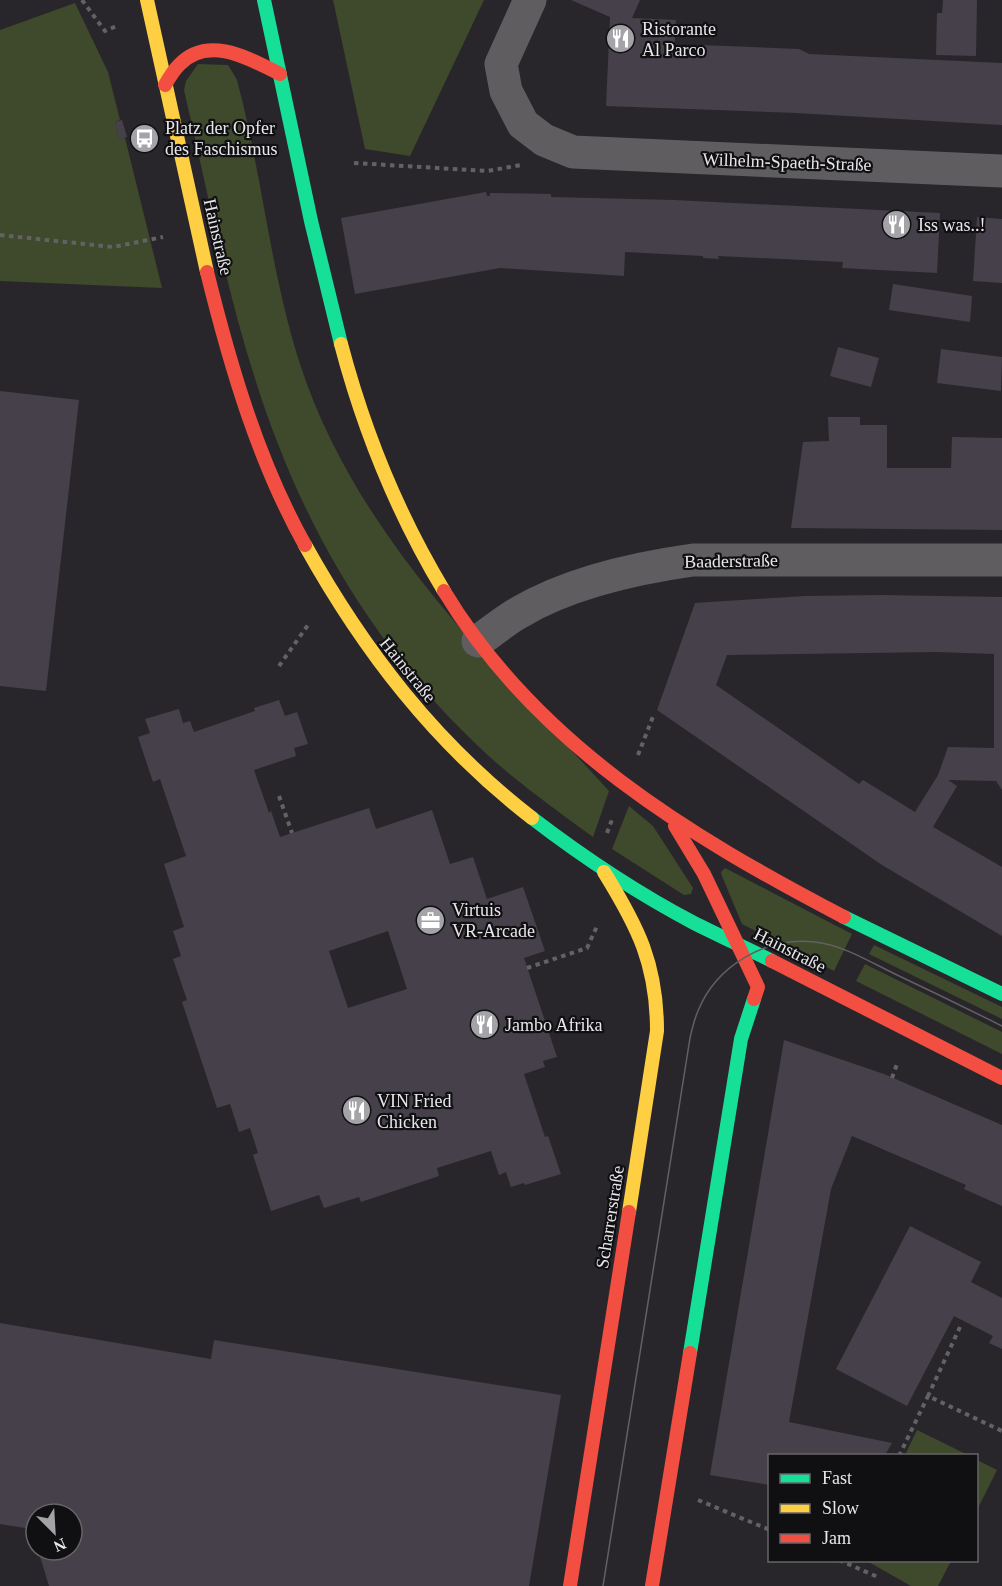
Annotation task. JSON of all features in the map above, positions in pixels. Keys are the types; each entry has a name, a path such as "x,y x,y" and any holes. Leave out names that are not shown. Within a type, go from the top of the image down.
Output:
{"main road":[{"name":"Hainstraße","path":"147,0 205,261 232,362 268,466 286,508 318,573 373,656 430,726 473,769 518,808 600,866 666,906 736,943 771,977 1002,1078"},
{"path":"264,0 328,293 364,423 384,475 420,550 478,641 517,688 567,739 603,769 670,818 742,863 795,892 1002,994"},
{"path":"165,85 183,62 203,50 223,49 237,53 280,74"},
{"path":"652,1586 741,1039 771,977 736,943 704,874 670,818"},
{"name":"Scharrerstraße","path":"570,1586 657,1031 658,1005 652,967 646,948 627,909 600,866"}],"street":[{"name":"Wilhelm-Spaeth-Straße","path":"530,0 501,64 506,91 523,124 544,140 573,152 1002,171"},
{"name":"Baaderstraße","path":"478,641 518,613 562,592 591,582 681,561 1002,560"}],"path":[{"path":"82,0 105,31"},
{"path":"354,163 486,171 524,164"},
{"path":"0,235 113,247 163,237"},
{"path":"279,666 308,626"},
{"path":"635,764 654,714"},
{"path":"279,796 291,833"},
{"path":"603,844 616,811"},
{"path":"527,968 587,948 601,918"},
{"path":"892,1078 897,1064"},
{"path":"899,1454 960,1327"},
{"path":"928,1396 1002,1431"},
{"path":"667,1496 704,1501 768,1529"},
{"path":"846,1562 880,1578"}],"green space":[{"path":"333,0 484,0 410,156 365,149"},
{"path":"75,3 108,72 120,120 115,122 119,139 125,138 162,288 0,281 0,30"},
{"path":"198,64 228,65 237,80 246,115 273,258 290,329 300,364 324,426 355,485 391,540 431,593 518,693 609,791 593,837 504,769 444,712 387,643 338,569 317,530 297,490 264,405 225,271 184,90 186,81"},
{"path":"629,806 653,826 693,888 691,894 684,895 612,849"},
{"path":"725,868 852,934 834,971 742,924 722,876 721,872"},
{"path":"874,945 1002,1007 1002,1019 869,954"},
{"path":"865,964 1002,1032 1002,1054 856,981"},
{"path":"917,1430 966,1454 905,1454"},
{"path":"978,1460 997,1470 978,1508"},
{"path":"869,1562 950,1562 938,1586 911,1586"}],"building":[{"path":"571,0 640,0 632,18 676,20 674,53 701,55 702,45 799,49 809,54 1002,63 1002,125 796,113 606,106 610,17"},
{"path":"943,0 977,0 976,56 936,55 937,13 942,13"},
{"path":"122,120 127,137 119,140 115,122"},
{"path":"486,192 487,196 490,196 490,193 551,194 551,197 674,200 940,213 937,273 842,268 843,262 718,256 719,259 703,258 703,256 625,252 624,276 500,268 355,294 341,218"},
{"path":"977,217 1002,219 1002,283 973,281"},
{"path":"893,284 972,296 970,322 889,310"},
{"path":"838,347 879,358 871,387 830,376"},
{"path":"941,349 1002,357 1001,391 937,383"},
{"path":"0,391 79,400 46,691 0,686"},
{"path":"828,417 860,417 860,425 887,425 887,468 951,468 952,437 1002,438 1002,530 791,528 803,442 829,441"},
{"path":"805,596 1002,597 1002,790 996,781 948,780 957,786 933,827 1002,867 1002,936 882,865 657,710 695,603","holes":["936,652 994,654 994,748 948,747 938,775 915,812 863,780 859,784 716,685 727,655"]},
{"path":"279,700 285,716 297,712 308,744 294,748 296,756 254,770 280,837 369,808 376,829 432,810 450,864 473,857 487,899 523,887 545,951 524,958 557,1057 543,1061 545,1067 524,1074 545,1137 548,1136 561,1174 511,1187 506,1172 499,1175 491,1151 437,1168 439,1176 361,1202 359,1197 324,1208 319,1195 271,1211 253,1155 258,1153 250,1128 239,1132 230,1104 217,1108 182,1002 187,1000 173,959 181,956 173,931 184,927 164,864 186,856 160,779 153,782 138,737 150,733 145,719 179,709 183,723 190,721 194,732 255,711 254,708","holes":["388,931 407,989 348,1008 329,951"]},
{"path":"784,1040 884,1074 1002,1125 1002,1206 964,1189 966,1185 852,1136 831,1189 789,1422 892,1443 886,1454 768,1454 768,1485 710,1475"},
{"path":"910,1226 981,1262 971,1282 1002,1298 1002,1349 989,1343 993,1336 954,1316 907,1406 836,1369"},
{"path":"0,1323 211,1359 214,1340 561,1395 529,1586 49,1586 42,1562 84,1562 84,1502 24,1502 24,1528 0,1524"}],"tram line":[{"path":"603,1586 690,1038 693,1024 706,995 730,968 761,949 797,941 815,942 856,955 1002,1026"}],"traffic: fast":[{"path":"264,0 311,221 341,344"},
{"path":"532,818 631,887 694,923 772,961"},
{"path":"844,917 1002,994"},
{"path":"690,1353 741,1039 754,999"}],"traffic: slow":[{"path":"147,0 207,272"},
{"path":"341,344 371,440 411,532 444,591"},
{"path":"305,545 352,622 404,693 464,759 532,818"},
{"path":"604,872 627,911 643,947 654,986 656,1007 657,1031 629,1212"}],"traffic: jam":[{"path":"165,85 179,65 190,56 203,51 216,50 243,56 280,74"},
{"path":"207,272 225,342 259,446 288,513 305,545"},
{"path":"444,591 481,646 524,695 570,740 620,781 674,819 729,853 844,917"},
{"path":"675,826 704,874 758,987 754,999"},
{"path":"772,961 1002,1078"},
{"path":"570,1586 629,1212"},
{"path":"652,1586 690,1353"}],"place":[{"name":"Ristorante Al Parco","path":"621,39"},
{"name":"Platz der Opfer des Faschismus","path":"144,138"},
{"name":"Iss was..!","path":"897,225"},
{"name":"Virtuis VR-Arcade","path":"431,920"},
{"name":"Jambo Afrika","path":"484,1025"},
{"name":"VIN Fried Chicken","path":"356,1111"}]}
